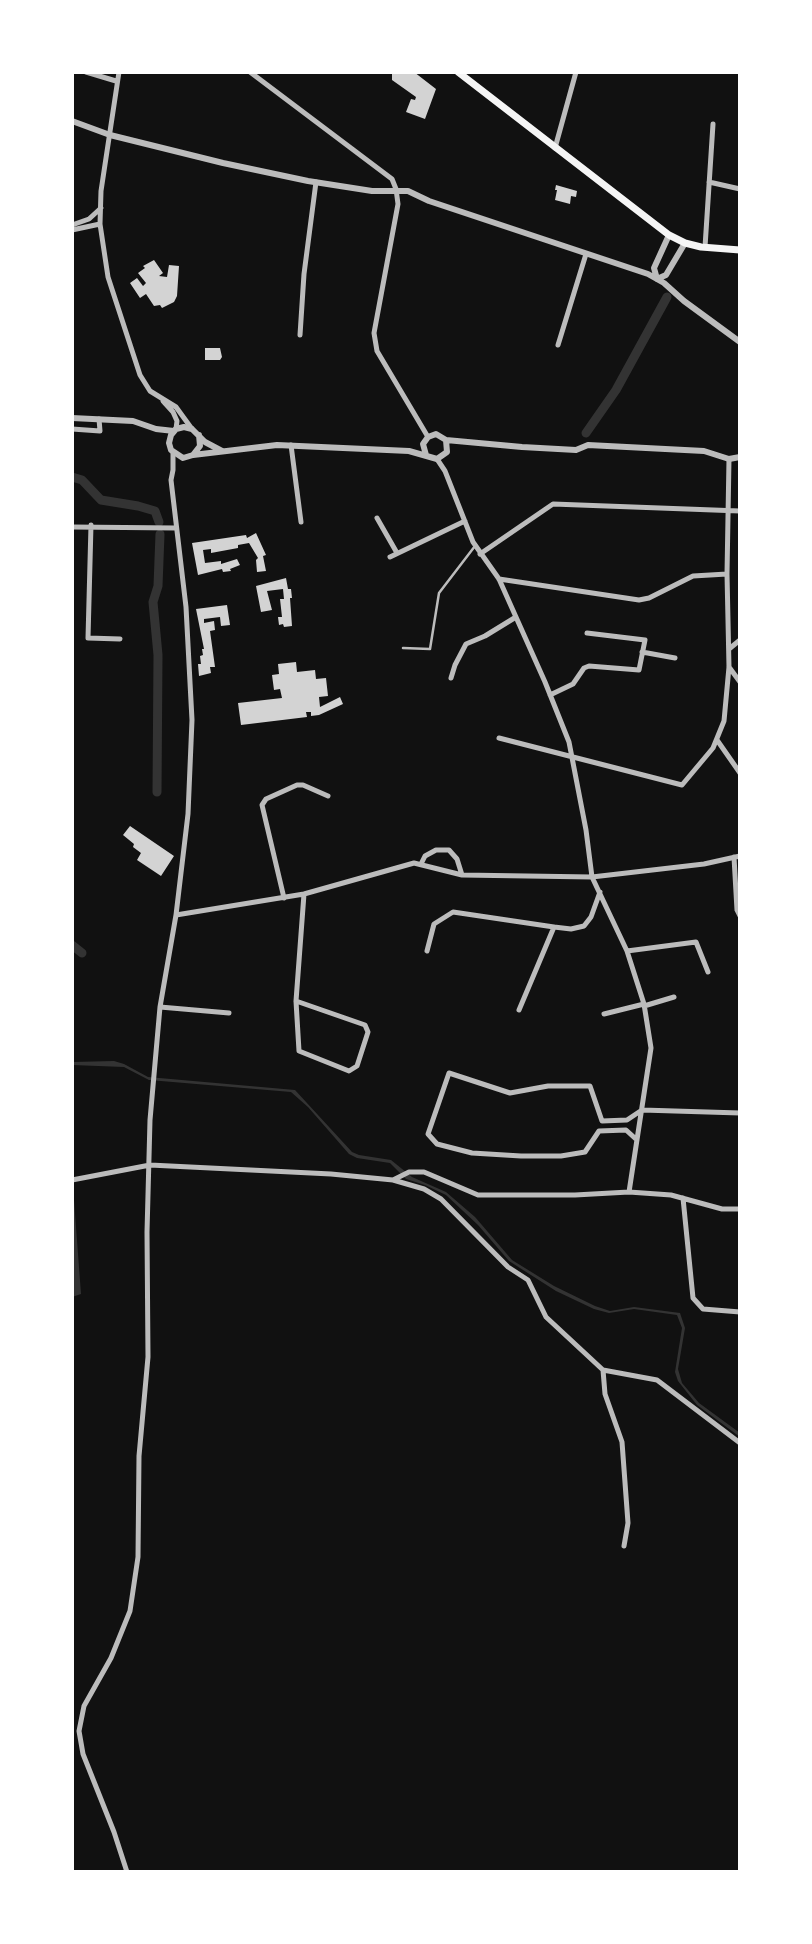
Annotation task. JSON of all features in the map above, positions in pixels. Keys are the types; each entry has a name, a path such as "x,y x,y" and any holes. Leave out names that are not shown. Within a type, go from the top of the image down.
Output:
{"main road":[{"path":"458,72 669,235 685,243 740,250"}],"street":[{"path":"86,72 116,80"},
{"path":"119,72 100,208 108,277 135,362 150,391 176,407 205,442 224,452"},
{"path":"250,72 392,179 398,204 374,333 377,351 428,436"},
{"path":"555,148 576,72"},
{"path":"72,121 110,135 316,182 372,191 408,191 429,201 648,274 740,342"},
{"path":"705,247 713,124"},
{"path":"300,335 304,274 316,182"},
{"path":"709,182 740,189"},
{"path":"72,228 89,219 100,208"},
{"path":"72,228 100,223"},
{"path":"657,279 654,268 669,235"},
{"path":"657,279 666,275 685,243"},
{"path":"558,345 586,254"},
{"path":"127,1872 83,1754 79,1731 84,1706 111,1658 130,1611 138,1557 139,1456 148,1357 150,1120 160,1007 176,915 188,814 192,720 186,607 171,480 173,453 170,439 177,421 161,398"},
{"path":"72,418 133,421 156,429 192,429"},
{"path":"72,429 100,431 99,419"},
{"path":"156,429 170,439"},
{"path":"428,436 439,435 446,440 470,443 576,450 587,445 704,452 729,459 740,457"},
{"path":"173,470 200,446 199,436"},
{"path":"409,451 423,444 428,436"},
{"path":"445,471 446,440"},
{"path":"437,459 446,452 470,443"},
{"path":"173,453 178,456 191,456 277,444 409,451 437,459 445,471 475,546 499,579 551,695 573,755 592,877 627,951 644,1005 651,1048 629,1192"},
{"path":"423,444 426,455"},
{"path":"291,445 301,522"},
{"path":"499,738 682,785 713,748 724,720 729,667 729,459"},
{"path":"480,554 553,504 740,511"},
{"path":"377,518 397,553"},
{"path":"390,556 464,521"},
{"path":"91,526 88,638 120,639"},
{"path":"72,527 176,528"},
{"path":"499,579 639,600 649,598 693,576 727,573"},
{"path":"451,678 466,644 516,617"},
{"path":"551,695 573,684 584,668 589,666 639,670 645,640 587,633"},
{"path":"729,649 740,640"},
{"path":"642,652 675,659"},
{"path":"729,667 740,682"},
{"path":"717,740 740,773"},
{"path":"284,898 262,805 266,799 297,785 328,796"},
{"path":"421,863 425,856 436,850 449,850 457,859 462,875"},
{"path":"176,915 304,894 414,863 462,875 592,877 704,864 737,857 737,910 740,916"},
{"path":"427,950 434,924 453,912 571,929 584,926 591,917 600,891"},
{"path":"296,1001 365,1026 368,1032 357,1066 349,1071 299,1051 296,1001 304,894"},
{"path":"519,1010 554,927"},
{"path":"627,951 696,942 708,972"},
{"path":"604,1014 674,998"},
{"path":"160,1007 229,1013"},
{"path":"449,1073 510,1093 548,1086 590,1086 602,1121 585,1153 561,1156 472,1153 437,1144 428,1135 449,1073"},
{"path":"602,1121 627,1120 642,1110 740,1113"},
{"path":"599,1131 626,1130 637,1140"},
{"path":"72,1180 150,1165 396,1179 424,1189 440,1199 509,1268 528,1280 546,1317 603,1370 657,1380 740,1443"},
{"path":"396,1179 409,1172 424,1172 478,1195 629,1192 682,1199 722,1209 740,1209"},
{"path":"682,1199 693,1298 703,1309 740,1312"},
{"path":"603,1370 605,1394 622,1442 628,1523 624,1546"}],"lane":[{"path":"403,648 430,649 439,593 475,546"}],"shaded area":[{"path":"114,1061 148,1077 295,1090 352,1152 391,1160 412,1177 446,1192 475,1217 512,1260 554,1286 610,1311 634,1307 680,1313 685,1328 678,1369 682,1383 699,1403 740,1433 740,1437 697,1405 678,1381 675,1372 682,1328 677,1315 634,1309 609,1313 556,1291 509,1261 478,1225 446,1195 406,1179 390,1163 357,1158 349,1154 308,1107 291,1092 149,1080 124,1067 72,1065 72,1062"},
{"path":"74,1200 81,1294 72,1297 72,1201"}],"building":[{"path":"392,72 414,72 436,89 425,119 406,112 411,99 415,100 416,97 392,80"},
{"path":"556,185 577,191 576,197 571,196 570,204 555,200"},
{"path":"154,260 163,273 159,276 167,277 169,265 179,266 177,296 174,302 162,308 160,305 154,306 146,294 140,298 130,283 137,278 143,286 146,283 138,273 145,268 143,266"},
{"path":"205,348 220,348 222,357 220,360 205,360"},
{"path":"256,533 266,555 263,556 266,571 257,572 258,558 249,543 211,553 211,549 203,550 205,563 221,561 221,564 237,559 240,565 230,569 231,571 223,572 222,569 198,575 192,543 246,535 247,538"},
{"path":"286,578 288,589 291,589 292,626 284,627 283,624 279,625 278,617 282,617 280,599 284,599 283,589 267,591 272,610 261,612 256,586"},
{"path":"227,605 230,625 221,626 220,617 204,619 204,623 214,621 215,630 210,631 215,667 210,667 211,673 199,676 198,664 201,664 200,656 203,655 204,649 196,609"},
{"path":"296,662 297,672 315,670 316,679 326,678 328,696 319,697 320,707 340,697 343,704 319,715 311,716 311,712 306,712 307,717 241,725 238,703 282,698 280,689 274,690 272,675 279,674 278,664"},
{"path":"130,826 174,856 161,876 137,860 141,853 123,835"}],"waterway":[{"path":"586,433 616,390 667,297"},
{"path":"72,477 82,480 101,500 155,511 159,522"},
{"path":"157,792 158,655 153,602 158,586 160,534"},
{"path":"72,945 82,953"}]}
